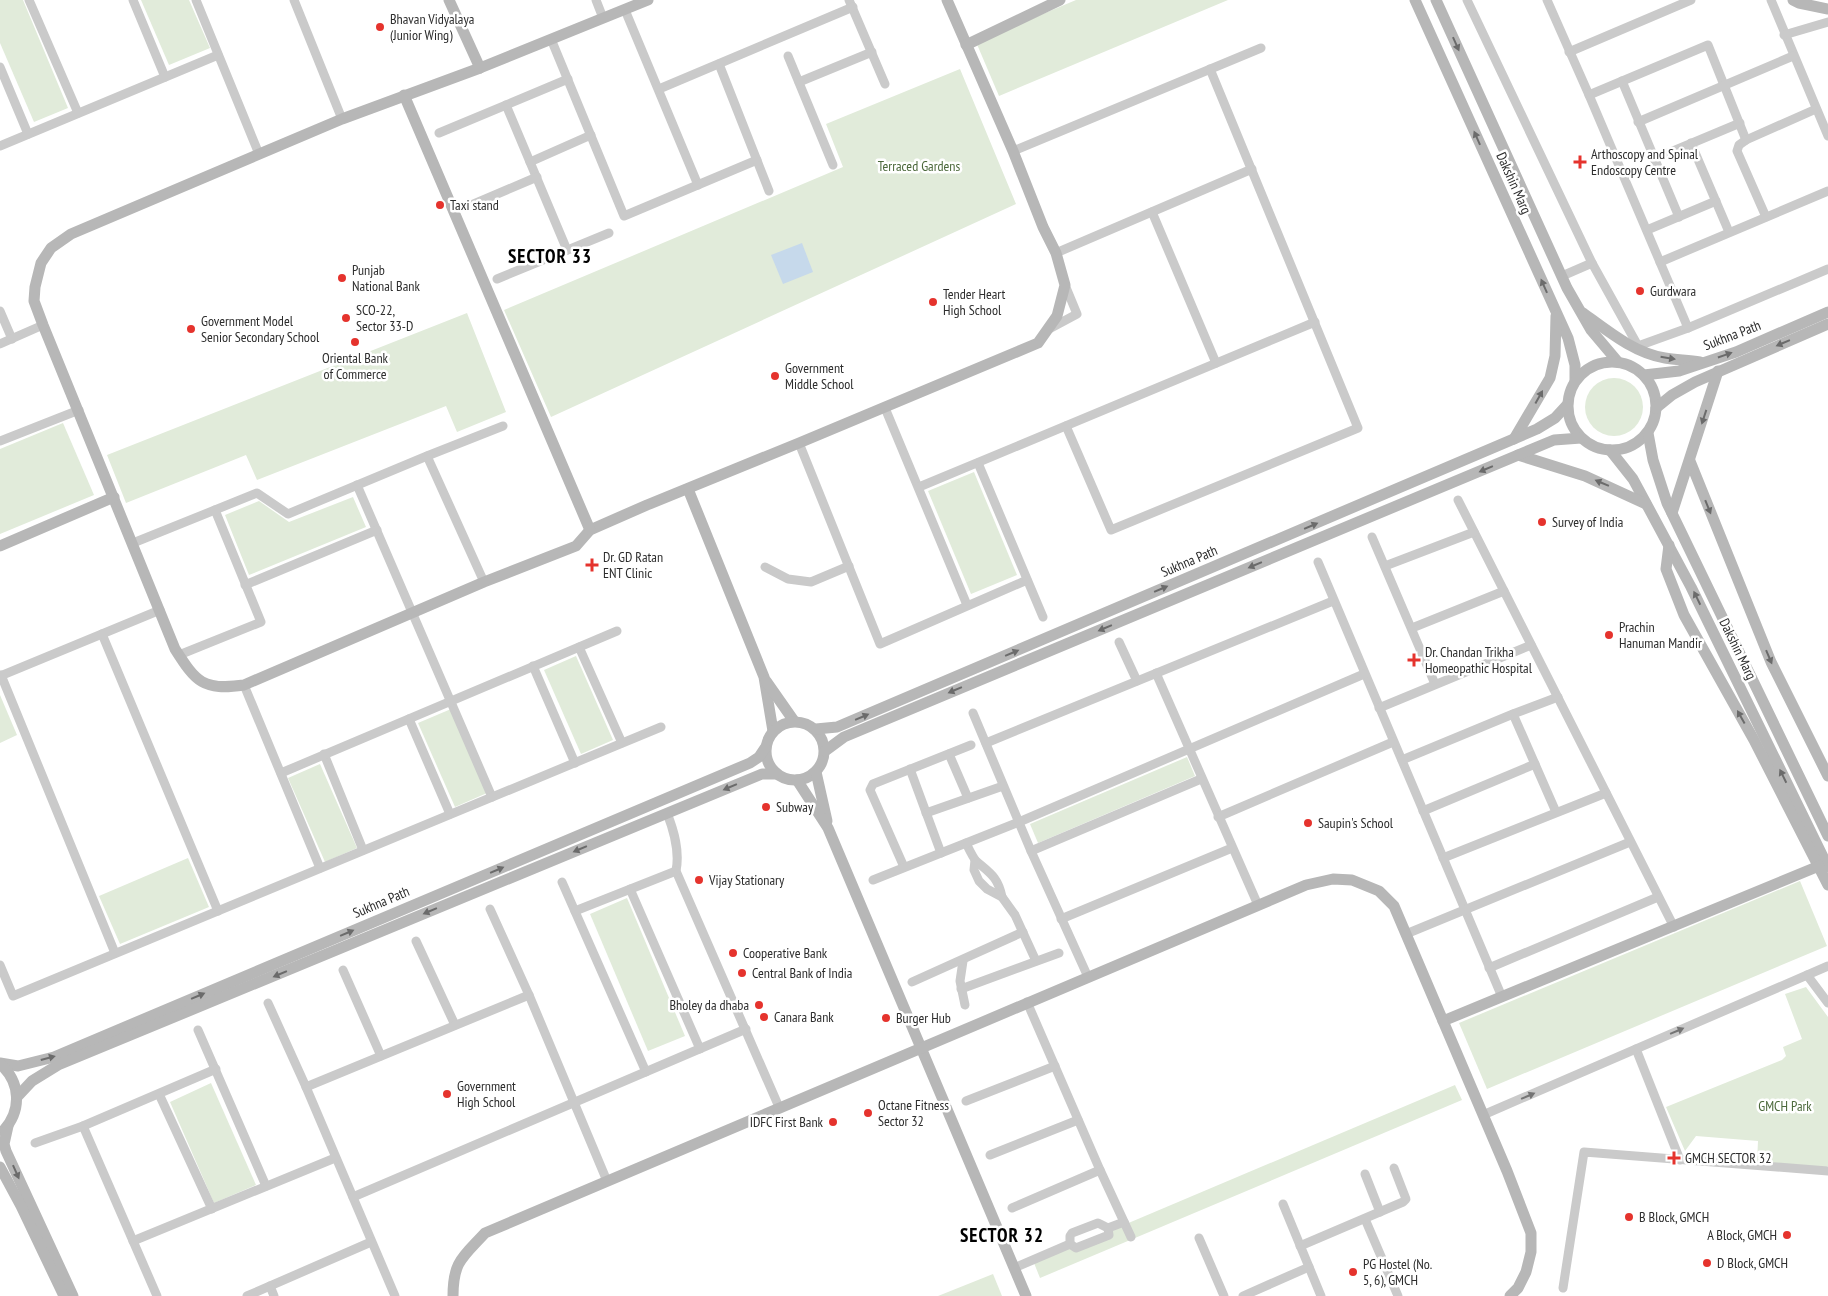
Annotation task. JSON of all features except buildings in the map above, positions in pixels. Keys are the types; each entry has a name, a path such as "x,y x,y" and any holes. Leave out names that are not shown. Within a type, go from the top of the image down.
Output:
{"main road":[{"path":"450,0 480,68"},
{"path":"648,0 480,68 342,119 71,234 51,248 41,263 34,301 43,326 179,655 189,671 201,682 211,686 228,687 244,685 412,612 576,546 590,530 647,505 1038,343 1049,329 1059,310 1065,285 1056,253 1043,227 1013,151 947,0"},
{"path":"966,45 1060,0"},
{"name":"Dakshin Marg","path":"1415,0 1556,312 1575,365 1575,381"},
{"name":"Dakshin Marg","path":"1436,0 1562,276 1590,330 1618,362"},
{"path":"1793,0 1828,9"},
{"path":"404,95 590,530"},
{"path":"1580,311 1623,341 1638,349 1663,358 1704,362"},
{"path":"1514,439 1550,378 1555,356 1556,312"},
{"name":"Sukhna Path","path":"1644,374 1679,371 1736,352 1828,312"},
{"name":"Sukhna Path","path":"1656,408 1672,395 1718,371 1828,324"},
{"path":"1618,362 1634,367 1644,374 1655,394 1656,416 1648,433 1642,439 1631,446 1610,450 1592,446 1581,438 1568,415 1567,405 1575,381 1588,368 1600,363 1618,362"},
{"path":"1672,513 1718,371"},
{"name":"Sukhna Path","path":"816,730 837,727 1514,439 1555,418 1567,405"},
{"name":"Dakshin Marg","path":"1648,433 1653,460 1667,503 1828,836"},
{"name":"Sukhna Path","path":"825,751 844,736 1554,440 1581,438"},
{"name":"Dakshin Marg","path":"1610,450 1633,479 1691,587 1824,866"},
{"path":"1518,455 1585,476 1646,504"},
{"path":"1690,461 1771,662 1828,776"},
{"path":"688,489 764,678 773,731"},
{"path":"0,546 114,497"},
{"path":"1669,545 1666,568 1684,614 1824,866 1828,885"},
{"path":"764,678 794,721"},
{"path":"794,721 805,723 816,730 822,738 825,751 821,766 816,772 808,777 797,780 776,774 768,763 765,748 773,731 782,724 794,721"},
{"name":"Sukhna Path","path":"0,1064 18,1066 54,1056 750,764 759,757 765,748"},
{"path":"816,772 828,828"},
{"name":"Sukhna Path","path":"17,1097 32,1080 58,1066 762,774 776,774"},
{"path":"797,780 828,828 1026,1296"},
{"path":"1443,1022 1824,866"},
{"path":"453,1296 453,1280 458,1262 485,1233 1306,885 1333,879 1352,880 1379,891 1394,906 1483,1115 1530,1233 1531,1252 1526,1272 1518,1288 1510,1296"},
{"path":"0,1064 14,1082 17,1097 13,1117 4,1130 6,1151 74,1296"},
{"path":"0,1167 64,1296"}],"street":[{"path":"29,0 78,114"},
{"path":"133,0 164,77"},
{"path":"196,0 259,154"},
{"path":"294,0 342,119"},
{"path":"596,0 603,18"},
{"path":"1467,0 1592,263 1638,346 1688,328 1828,269"},
{"path":"1547,0 1688,328"},
{"path":"1569,52 1691,0"},
{"path":"1771,0 1784,35 1828,136"},
{"path":"659,89 851,4 885,84"},
{"path":"625,10 698,185"},
{"path":"1784,35 1828,22"},
{"path":"551,39 624,216 757,160"},
{"path":"1589,95 1708,45 1746,140"},
{"path":"1013,151 1261,48"},
{"path":"799,82 872,52"},
{"path":"0,146 218,55"},
{"path":"788,56 833,165"},
{"path":"1638,122 1793,56"},
{"path":"719,64 769,191"},
{"path":"0,67 28,134"},
{"path":"1066,426 1111,530 1358,428 1210,69"},
{"path":"439,132 568,79"},
{"path":"1622,81 1679,217"},
{"path":"506,105 567,250"},
{"path":"1766,217 1737,151 1739,145 1746,140 1816,109"},
{"path":"1654,159 1740,123"},
{"path":"530,162 591,136"},
{"path":"1691,143 1729,232"},
{"path":"1056,253 1252,169"},
{"path":"468,206 536,177"},
{"path":"1660,262 1828,190"},
{"path":"1646,230 1716,201"},
{"path":"1152,212 1216,363"},
{"path":"497,279 609,233"},
{"path":"1562,276 1592,263"},
{"path":"1049,329 1078,314 1065,285"},
{"path":"0,310 12,339"},
{"path":"919,487 1315,322"},
{"path":"0,344 43,326"},
{"path":"885,408 967,605"},
{"path":"0,441 79,410"},
{"path":"133,544 257,493 288,514 503,426"},
{"path":"799,443 880,644 1027,580"},
{"path":"427,456 484,582"},
{"path":"978,463 1043,617"},
{"path":"357,485 492,797"},
{"path":"1458,500 1674,927"},
{"path":"179,655 261,622 214,510"},
{"path":"245,585 377,530"},
{"path":"1385,566 1474,532"},
{"path":"1372,537 1435,684"},
{"path":"1318,562 1502,997"},
{"path":"765,567 788,579 811,582 849,566"},
{"path":"1412,628 1504,591"},
{"path":"986,743 1333,601"},
{"path":"114,954 1,676 160,610"},
{"path":"281,773 617,630"},
{"path":"102,634 218,911"},
{"path":"1119,642 1137,681"},
{"path":"1379,708 1530,645"},
{"path":"579,646 622,743"},
{"path":"533,666 575,763"},
{"path":"1156,673 1258,906"},
{"path":"873,880 1019,822 1364,674"},
{"path":"244,685 320,868"},
{"path":"1402,760 1558,697"},
{"path":"973,713 1031,851 1088,977"},
{"path":"1513,714 1556,812"},
{"path":"409,718 450,814"},
{"path":"0,965 13,996 661,727"},
{"path":"1218,817 1393,742"},
{"path":"904,867 870,790 873,784 972,745"},
{"path":"324,754 363,850"},
{"path":"949,754 968,798"},
{"path":"1423,811 1535,764"},
{"path":"910,770 941,853"},
{"path":"1031,851 1201,779"},
{"path":"926,813 1003,786"},
{"path":"1443,858 1606,793"},
{"path":"667,813 675,837 678,861 676,871 779,1107"},
{"path":"1406,934 1630,842"},
{"path":"966,843 975,860 986,867 996,879 1002,897 1024,932 1036,962"},
{"path":"1062,919 1232,848"},
{"path":"975,860 974,870 979,881 987,889 1002,897"},
{"path":"575,911 676,871"},
{"path":"562,882 646,1072"},
{"path":"630,889 700,1049"},
{"path":"1490,968 1658,897"},
{"path":"490,909 529,995 607,1181"},
{"path":"912,982 1024,932"},
{"path":"416,941 455,1025"},
{"path":"961,990 1059,953"},
{"path":"963,960 960,970 961,990 965,1005"},
{"path":"1483,1115 1828,966"},
{"path":"343,970 381,1056"},
{"path":"1806,975 1828,1003"},
{"path":"306,1087 529,995"},
{"path":"1027,1002 1131,1237"},
{"path":"268,1003 395,1296"},
{"path":"353,1197 746,1029"},
{"path":"198,1030 266,1186"},
{"path":"1636,1049 1680,1160"},
{"path":"966,1101 1055,1066"},
{"path":"35,1144 83,1126 216,1069"},
{"path":"159,1094 212,1209"},
{"path":"990,1155 1078,1120"},
{"path":"83,1126 157,1296"},
{"path":"1563,1288 1584,1152 1828,1171"},
{"path":"133,1241 335,1158"},
{"path":"1300,1246 1404,1202 1406,1199 1394,1168"},
{"path":"1012,1208 1100,1170"},
{"path":"1365,1174 1380,1212"},
{"path":"1283,1204 1321,1296"},
{"path":"1365,1219 1398,1296"},
{"path":"1070,1244 1072,1233 1098,1223 1108,1228 1124,1222"},
{"path":"1070,1244 1076,1248 1109,1235 1108,1228"},
{"path":"1199,1238 1224,1296"},
{"path":"247,1296 371,1242"},
{"path":"1014,1268 1070,1244"},
{"path":"1243,1296 1309,1267"},
{"path":"270,1286 274,1296"}],"green space":[{"path":"0,0 23,0 68,108 34,122 0,43"},
{"path":"141,0 189,0 210,48 169,65"},
{"path":"1076,0 1228,0 999,96 976,42"},
{"name":"Terraced Gardens","path":"960,69 1016,204 551,417 504,310 843,167 826,124"},
{"path":"467,313 506,412 457,432 446,406 257,480 246,455 126,503 107,455"},
{"path":"1608,378 1620,378 1635,386 1643,401 1643,413 1635,428 1620,436 1608,436 1593,428 1585,413 1585,401 1593,386"},
{"path":"63,423 94,495 0,534 0,449"},
{"path":"974,472 1017,575 971,594 928,491"},
{"path":"353,497 366,527 249,575 225,515 259,501 289,522"},
{"path":"576,656 613,740 581,754 544,670"},
{"path":"0,695 17,735 0,743"},
{"path":"451,709 487,793 455,807 418,723"},
{"path":"1187,757 1195,776 1038,843 1030,824"},
{"path":"320,764 357,848 325,862 288,778"},
{"path":"188,858 209,907 120,944 99,896"},
{"path":"1800,881 1827,946 1487,1089 1459,1023"},
{"path":"627,898 685,1036 648,1051 590,914"},
{"name":"GMCH Park","path":"1806,987 1828,1017 1828,1166 1826,1168 1757,1162 1758,1141 1696,1136 1685,1151 1666,1107 1782,1060 1786,1056 1783,1047 1802,1039 1785,994"},
{"path":"211,1083 256,1185 214,1203 170,1102"},
{"path":"1455,1085 1462,1100 1040,1278 1034,1263"},
{"path":"993,1274 1002,1296 938,1296"}],"water":[{"path":"802,243 813,272 783,284 771,255"}],"place":[{"name":"Bhavan Vidyalaya (Junior Wing)","path":"380,27"},
{"name":"Arthoscopy and Spinal Endoscopy Centre","path":"1580,162"},
{"name":"Taxi stand","path":"440,205"},
{"name":"Punjab National Bank","path":"342,278"},
{"name":"Gurdwara","path":"1640,291"},
{"name":"Tender Heart High School","path":"933,302"},
{"name":"SCO-22, Sector 33-D","path":"346,318"},
{"name":"Government Model Senior Secondary School","path":"191,329"},
{"name":"Oriental Bank of Commerce","path":"355,342"},
{"name":"Government Middle School","path":"775,376"},
{"name":"Survey of India","path":"1542,522"},
{"name":"Dr. GD Ratan ENT Clinic","path":"592,565"},
{"name":"Prachin Hanuman Mandir","path":"1609,635"},
{"name":"Dr. Chandan Trikha Homeopathic Hospital","path":"1414,660"},
{"name":"Subway","path":"766,807"},
{"name":"Saupin's School","path":"1308,823"},
{"name":"Vijay Stationary","path":"699,880"},
{"name":"Cooperative Bank","path":"733,953"},
{"name":"Central Bank of India","path":"742,973"},
{"name":"Bholey da dhaba","path":"759,1005"},
{"name":"Canara Bank","path":"764,1017"},
{"name":"Burger Hub","path":"886,1018"},
{"name":"Government High School","path":"447,1094"},
{"name":"Octane Fitness Sector 32","path":"868,1113"},
{"name":"IDFC First Bank","path":"833,1122"},
{"name":"GMCH SECTOR 32","path":"1674,1158"},
{"name":"B Block, GMCH","path":"1629,1217"},
{"name":"A Block, GMCH","path":"1787,1235"},
{"name":"D Block, GMCH","path":"1707,1263"},
{"name":"PG Hostel (No. 5, 6), GMCH","path":"1353,1272"}],"district":[{"name":"SECTOR 33","path":"550,256"},
{"name":"SECTOR 32","path":"1002,1235"}]}
